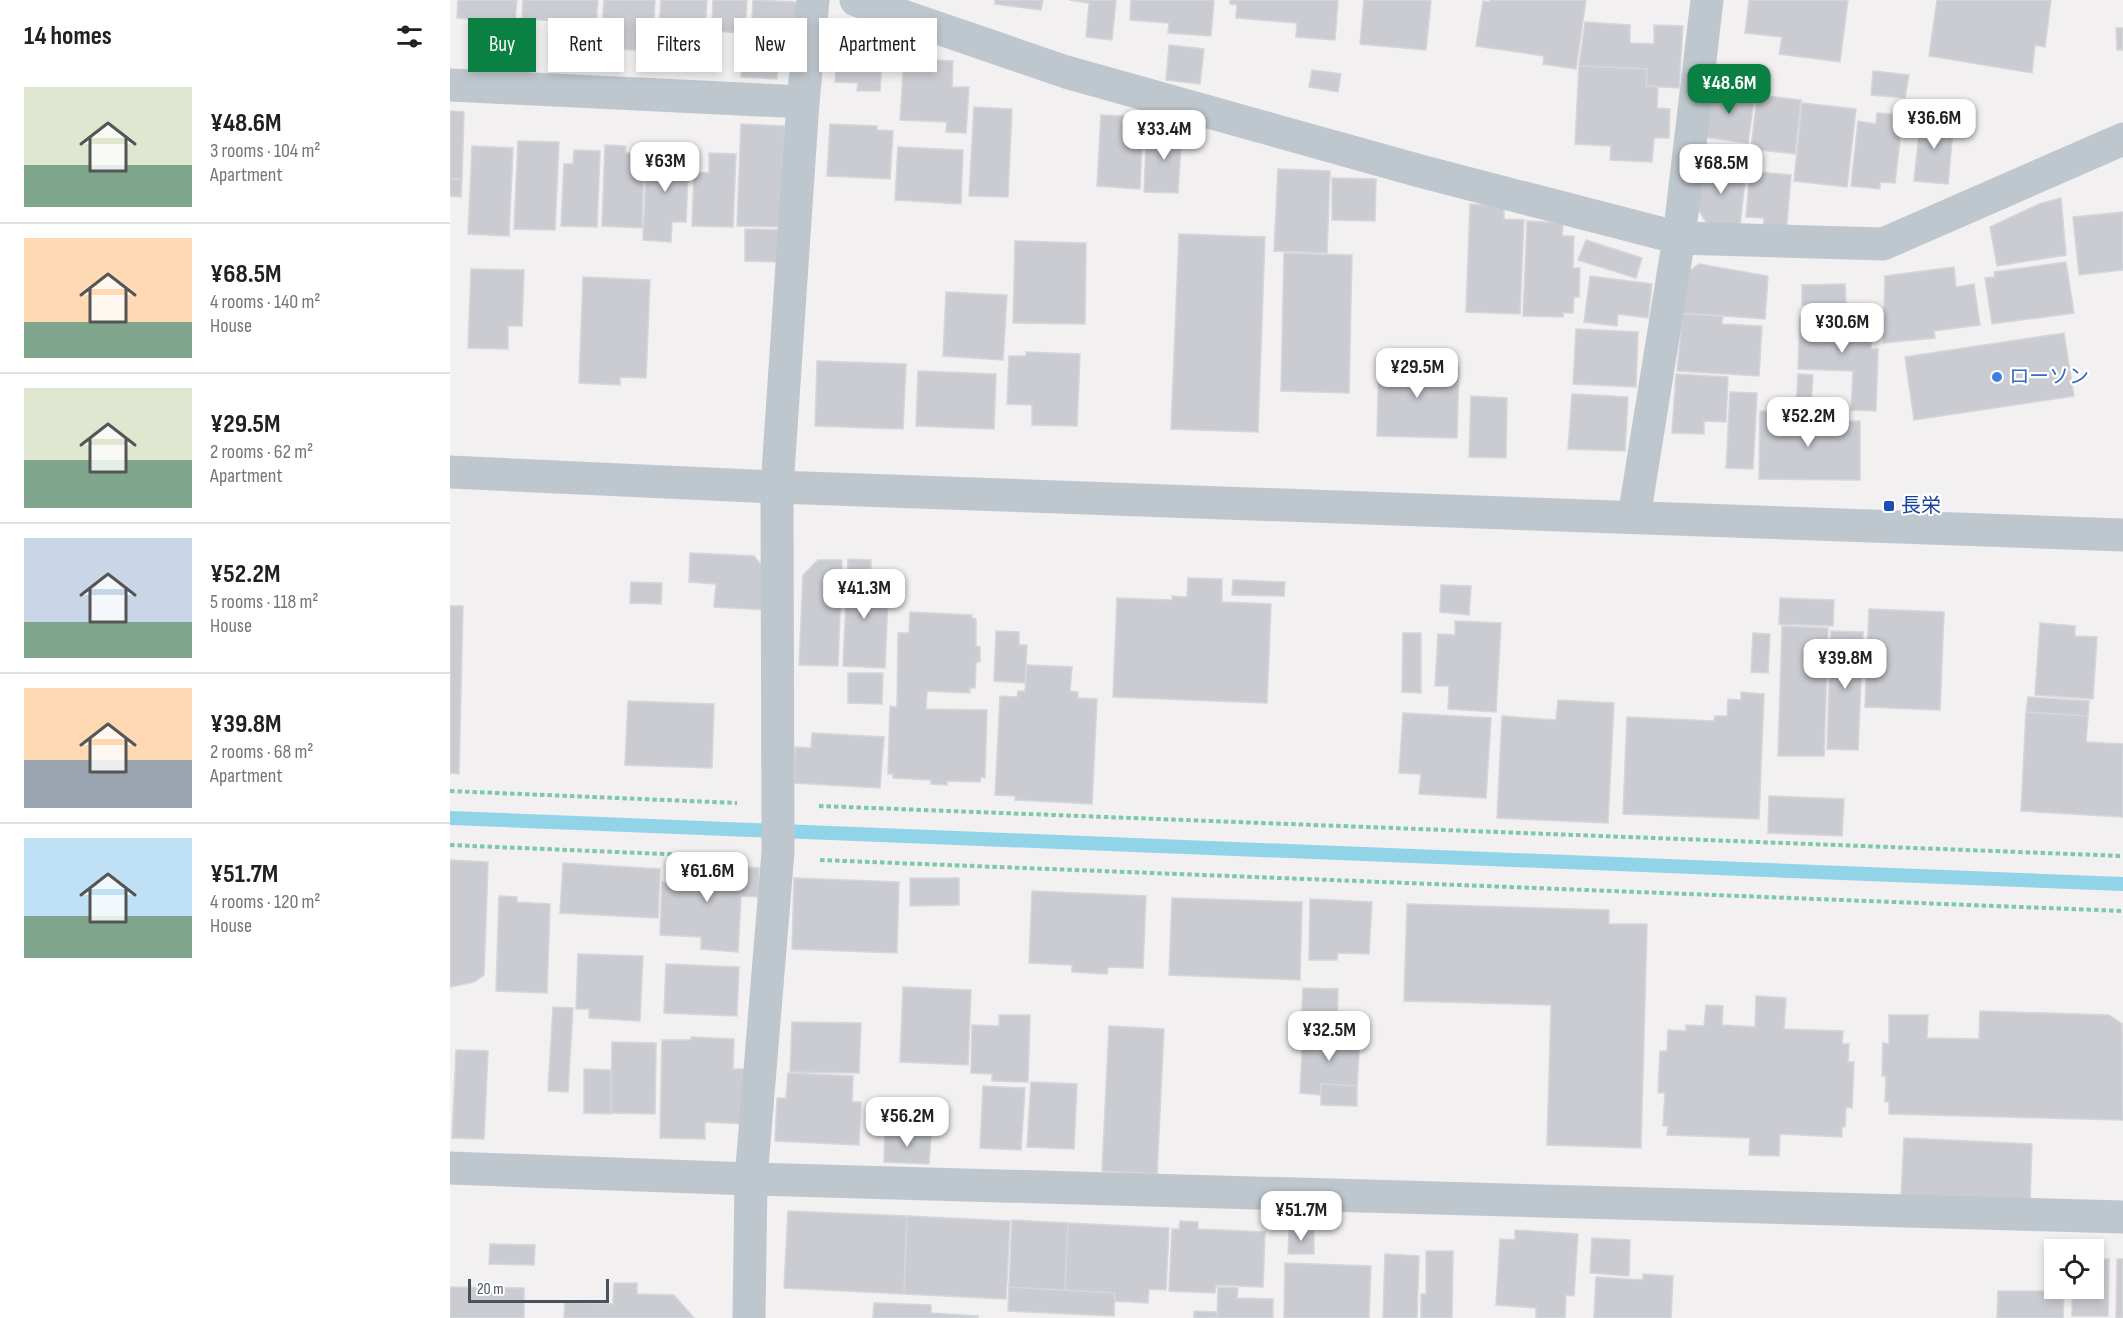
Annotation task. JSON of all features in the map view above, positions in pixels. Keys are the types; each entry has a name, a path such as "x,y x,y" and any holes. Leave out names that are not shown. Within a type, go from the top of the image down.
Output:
{"street":[{"path":"749,1318 751,1179 778,855 777,487 802,102 813,0"},
{"path":"856,0 1066,72 1420,171 1679,238 1883,244 2123,139"},
{"path":"1634,517 1679,238 1707,0"},
{"path":"450,85 802,102"},
{"path":"450,472 777,487 2123,536"},
{"path":"450,1168 751,1179 2123,1217"}],"path":[{"path":"450,791 778,807 2123,856"},
{"path":"450,845 778,855 2123,912"}],"building":[{"path":"458,0 517,0 515,18 457,18"},
{"path":"523,0 598,0 596,18 548,18 548,20 522,18"},
{"path":"604,0 655,0 654,18 636,18 636,50 624,49 624,18 603,18"},
{"path":"661,0 707,0 706,18 660,18"},
{"path":"713,0 747,0 746,18 734,18 734,32 722,32 722,18 712,18"},
{"path":"753,0 797,2 796,18 752,18"},
{"path":"995,0 1043,0 1041,10 995,4"},
{"path":"1069,0 1116,0 1112,40 1086,37 1089,3"},
{"path":"1131,0 1214,0 1211,36 1168,33 1169,23 1130,20"},
{"path":"1230,0 1338,0 1335,40 1296,37 1297,23 1236,18 1237,5 1230,4"},
{"path":"1364,0 1431,0 1426,50 1360,44"},
{"path":"1490,0 1586,0 1576,69 1543,64 1544,56 1476,46 1483,1 1490,2"},
{"path":"1749,0 1848,0 1840,62 1779,54 1782,37 1745,33"},
{"path":"1937,0 2051,0 2045,47 2035,45 2032,73 1929,56"},
{"path":"1585,22 1630,25 1630,43 1654,44 1654,25 1683,26 1679,88 1646,86 1647,69 1579,66"},
{"path":"2116,28 2123,28 2123,50 2117,50"},
{"path":"1169,45 1204,49 1200,84 1166,80"},
{"path":"937,60 953,61 952,87 969,87 966,133 946,132 947,122 900,120 903,72 937,72"},
{"path":"1579,66 1647,69 1646,86 1658,87 1657,108 1670,109 1669,138 1654,138 1652,162 1610,160 1611,146 1575,144"},
{"path":"1312,70 1341,74 1338,92 1309,87"},
{"path":"1873,71 1909,75 1905,98 1871,95"},
{"path":"741,72 777,72 777,79 741,77"},
{"path":"836,72 881,72 880,91 857,91 858,83 835,82"},
{"path":"1711,87 1755,93 1748,143 1703,137"},
{"path":"1757,95 1801,100 1795,154 1751,149"},
{"path":"1802,103 1856,109 1847,187 1794,181"},
{"path":"974,107 1012,109 1008,197 969,196"},
{"path":"450,111 464,112 462,179 450,179"},
{"path":"1877,113 1903,115 1895,183 1880,182 1880,189 1851,186 1858,121 1876,124"},
{"path":"1101,115 1143,117 1140,189 1097,186"},
{"path":"1921,115 1954,119 1948,184 1914,181"},
{"path":"741,124 785,126 781,227 737,226"},
{"path":"830,124 877,126 877,130 893,131 890,179 827,176"},
{"path":"1157,124 1182,126 1178,193 1144,192 1146,146 1156,146"},
{"path":"518,141 559,142 555,230 514,229"},
{"path":"605,145 626,146 625,153 644,153 642,228 602,226"},
{"path":"472,146 513,148 509,236 468,234"},
{"path":"898,147 963,150 961,204 895,200"},
{"path":"647,149 689,151 686,222 672,222 671,242 643,240"},
{"path":"574,150 600,151 597,227 561,226 564,164 573,164"},
{"path":"709,153 736,154 733,227 692,226 694,172 709,173"},
{"path":"1701,164 1746,170 1740,227 1707,224 1697,207"},
{"path":"1278,169 1330,171 1327,253 1274,251"},
{"path":"1750,171 1791,175 1786,234 1763,232 1764,218 1746,217"},
{"path":"1332,178 1376,179 1375,221 1332,220"},
{"path":"450,179 462,179 461,197 450,196"},
{"path":"2061,198 2066,255 1997,266 1990,227 2039,204"},
{"path":"1470,204 1504,206 1504,219 1524,220 1520,314 1466,312"},
{"path":"2123,212 2123,270 2079,275 2073,217"},
{"path":"1527,221 1563,223 1562,236 1574,236 1573,268 1580,268 1579,297 1574,297 1573,313 1563,313 1563,317 1523,316"},
{"path":"745,229 787,230 786,262 745,261"},
{"path":"1179,234 1265,237 1258,432 1171,429"},
{"path":"1586,240 1642,258 1636,278 1578,260"},
{"path":"1015,241 1086,243 1085,324 1013,323"},
{"path":"1284,253 1352,255 1349,393 1281,391"},
{"path":"2066,262 2074,313 1992,324 1985,278 1995,277 1994,272"},
{"path":"1699,264 1768,276 1765,319 1683,313 1688,272"},
{"path":"1954,267 1956,287 1974,284 1980,325 1934,331 1935,338 1883,343 1885,276"},
{"path":"471,269 524,270 522,326 508,326 508,349 468,348"},
{"path":"1590,276 1652,284 1648,318 1618,314 1617,326 1584,322"},
{"path":"583,277 650,280 646,378 620,377 620,385 579,383"},
{"path":"1845,284 1846,304 1802,305 1802,285"},
{"path":"946,292 1007,295 1003,360 943,356"},
{"path":"1683,314 1723,316 1722,324 1762,326 1759,376 1677,371"},
{"path":"1800,317 1872,320 1871,349 1878,349 1876,411 1851,410 1853,371 1798,369"},
{"path":"1576,329 1638,332 1636,387 1573,384"},
{"path":"2064,333 2074,396 1914,420 1905,357"},
{"path":"1026,352 1080,354 1077,426 1032,425 1032,405 1007,404 1009,356 1026,356"},
{"path":"1379,354 1419,355 1418,366 1459,367 1457,438 1377,436"},
{"path":"817,361 906,364 903,429 815,426"},
{"path":"918,371 996,374 994,429 916,426"},
{"path":"1676,374 1728,377 1726,422 1704,421 1704,434 1672,433"},
{"path":"1798,374 1813,375 1811,407 1796,407"},
{"path":"1730,392 1757,393 1753,469 1726,468"},
{"path":"1572,394 1628,397 1625,451 1568,449"},
{"path":"1471,396 1507,398 1506,458 1469,457"},
{"path":"1760,411 1809,412 1809,421 1860,421 1860,480 1759,479"},
{"path":"690,553 754,556 768,574 770,610 714,607 716,584 689,582"},
{"path":"848,559 871,560 870,595 888,596 885,668 843,666"},
{"path":"818,560 842,560 838,666 799,665 803,575"},
{"path":"1188,578 1222,579 1222,602 1271,604 1267,703 1113,697 1117,598 1172,600 1172,596 1187,597"},
{"path":"1233,580 1285,582 1284,596 1232,595"},
{"path":"631,582 662,583 661,604 630,603"},
{"path":"1441,585 1471,586 1469,615 1440,612"},
{"path":"1780,598 1834,600 1833,626 1779,624"},
{"path":"450,606 463,606 459,774 450,773"},
{"path":"1869,609 1944,612 1940,710 1865,707"},
{"path":"910,612 972,615 972,618 976,619 976,646 980,647 980,662 976,662 975,688 970,688 970,693 927,691 926,709 987,710 985,778 981,777 980,782 947,781 947,785 931,784 931,780 893,778 893,774 888,774 890,706 897,707 898,633 909,633"},
{"path":"1455,621 1501,623 1496,712 1448,709 1449,686 1435,686 1438,634 1455,635"},
{"path":"2040,623 2075,626 2075,636 2097,637 2093,699 2035,695"},
{"path":"1782,626 1828,628 1824,756 1778,756"},
{"path":"996,631 1019,632 1019,645 1027,645 1025,683 994,681"},
{"path":"1831,631 1863,632 1858,750 1827,749"},
{"path":"1403,633 1421,633 1421,693 1402,692"},
{"path":"1753,633 1770,634 1768,673 1751,672"},
{"path":"1027,665 1072,667 1070,691 1078,692 1078,698 1097,699 1092,804 1015,800 1015,796 995,795 1000,696 1017,697 1018,691 1025,691"},
{"path":"848,673 883,673 882,704 848,703"},
{"path":"1741,692 1764,694 1759,819 1623,814 1627,717 1714,721 1715,716 1727,716 1728,699 1741,700"},
{"path":"2028,697 2089,701 2088,716 2026,712"},
{"path":"1558,700 1614,703 1608,823 1497,818 1502,716 1556,720"},
{"path":"628,701 714,704 712,768 625,765"},
{"path":"2026,712 2088,716 2086,742 2123,744 2123,817 2021,811"},
{"path":"1403,713 1491,718 1486,798 1419,794 1421,774 1399,773"},
{"path":"812,733 884,737 880,788 794,783 795,747 811,748"},
{"path":"1769,796 1844,799 1842,836 1768,833"},
{"path":"450,860 488,862 484,975 474,982 450,987"},
{"path":"563,863 660,869 658,918 560,913"},
{"path":"669,863 759,868 758,897 741,896 738,952 701,949 701,937 660,935 662,882 668,883"},
{"path":"794,878 899,882 897,953 792,949"},
{"path":"910,878 959,878 959,905 910,906"},
{"path":"1032,891 1146,896 1143,968 1108,967 1107,974 1072,972 1072,965 1029,963"},
{"path":"499,896 517,897 517,902 550,904 547,993 496,991"},
{"path":"1172,898 1302,902 1300,980 1169,975"},
{"path":"1310,899 1372,902 1369,954 1338,953 1337,960 1309,960"},
{"path":"1407,904 1609,910 1609,924 1647,924 1641,1148 1547,1145 1551,1005 1404,1001"},
{"path":"578,954 643,956 640,1021 589,1018 589,1009 576,1009"},
{"path":"666,964 739,967 737,1016 664,1013"},
{"path":"903,987 971,990 968,1065 900,1062"},
{"path":"1303,988 1338,989 1337,1026 1301,1025"},
{"path":"1756,996 1786,998 1784,1029 1843,1031 1842,1044 1849,1044 1848,1062 1854,1062 1852,1108 1846,1107 1842,1137 1780,1134 1779,1156 1749,1155 1750,1138 1667,1135 1668,1126 1663,1126 1665,1093 1658,1093 1660,1051 1667,1051 1668,1030 1686,1031 1686,1025 1704,1026 1706,1005 1723,1006 1722,1025 1755,1027"},
{"path":"553,1007 573,1008 568,1092 548,1091"},
{"path":"1980,1011 2109,1015 2122,1024 2123,1120 1889,1114 1889,1102 1885,1102 1886,1076 1882,1076 1883,1043 1889,1044 1889,1015 1928,1015 1927,1038 1979,1039"},
{"path":"999,1015 1030,1015 1028,1082 992,1081 992,1074 971,1073 972,1025 999,1026"},
{"path":"792,1022 861,1023 859,1073 790,1072"},
{"path":"1109,1026 1164,1029 1157,1174 1102,1171"},
{"path":"1303,1033 1360,1036 1357,1086 1321,1084 1321,1095 1300,1093"},
{"path":"691,1037 734,1039 733,1069 745,1069 744,1124 705,1122 705,1139 660,1138 662,1040 691,1040"},
{"path":"612,1042 656,1043 655,1114 611,1113"},
{"path":"456,1050 488,1051 484,1139 452,1138"},
{"path":"584,1069 611,1070 611,1114 584,1113"},
{"path":"788,1073 853,1076 852,1102 861,1102 859,1145 775,1141 777,1098 786,1098"},
{"path":"1031,1082 1077,1084 1074,1149 1027,1147"},
{"path":"1321,1084 1357,1086 1357,1106 1321,1105"},
{"path":"983,1086 1025,1088 1021,1150 980,1148"},
{"path":"885,1133 931,1135 929,1164 884,1162"},
{"path":"1904,1138 2032,1144 2030,1201 1901,1196"},
{"path":"788,1211 907,1216 904,1294 784,1288"},
{"path":"907,1216 1010,1221 1006,1299 904,1294"},
{"path":"1012,1220 1068,1223 1065,1291 1009,1287"},
{"path":"1180,1221 1198,1222 1198,1229 1265,1232 1263,1287 1216,1285 1215,1293 1169,1291 1172,1229 1179,1229"},
{"path":"1068,1223 1169,1228 1166,1290 1149,1289 1148,1303 1115,1301 1115,1293 1065,1291"},
{"path":"1289,1230 1314,1231 1314,1254 1288,1254"},
{"path":"1515,1230 1578,1234 1574,1296 1566,1295 1565,1318 1536,1318 1536,1308 1496,1305 1500,1239 1515,1240"},
{"path":"1592,1238 1630,1240 1629,1276 1590,1273"},
{"path":"490,1244 535,1245 534,1265 489,1264"},
{"path":"1426,1251 1453,1251 1452,1318 1421,1318 1421,1294 1426,1294"},
{"path":"1385,1254 1419,1256 1417,1318 1383,1318"},
{"path":"2104,1259 2109,1259 2108,1316 2072,1316 2072,1299 2104,1299"},
{"path":"2117,1259 2123,1259 2123,1318 2116,1318"},
{"path":"1285,1263 1371,1266 1369,1318 1284,1318"},
{"path":"1643,1274 1673,1276 1671,1318 1594,1318 1596,1277 1643,1280"},
{"path":"614,1283 637,1283 637,1294 674,1295 694,1318 564,1318 565,1302 613,1304"},
{"path":"450,1287 524,1288 524,1318 450,1318"},
{"path":"1009,1287 1115,1293 1114,1316 1008,1311"},
{"path":"1218,1287 1238,1288 1237,1298 1273,1299 1273,1318 1217,1318"},
{"path":"1998,1291 2044,1291 2044,1299 2064,1299 2063,1318 1997,1318"},
{"path":"874,1303 931,1305 931,1313 978,1316 978,1318 873,1318"},
{"path":"1194,1311 1217,1312 1217,1318 1194,1318"}],"waterway":[{"path":"450,818 2123,884"}],"place":[{"name":"ローソン","path":"1997,377"},
{"name":"長栄","path":"1889,506"}]}
